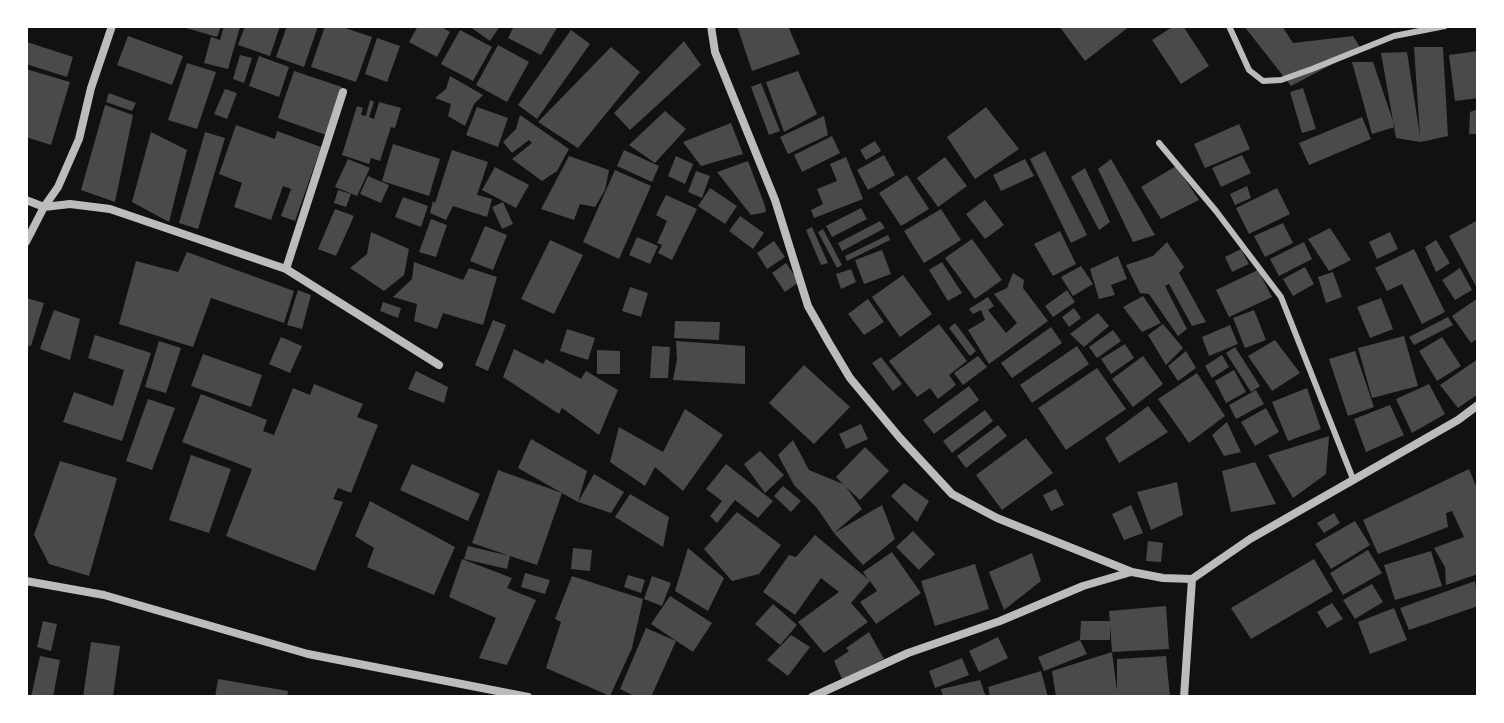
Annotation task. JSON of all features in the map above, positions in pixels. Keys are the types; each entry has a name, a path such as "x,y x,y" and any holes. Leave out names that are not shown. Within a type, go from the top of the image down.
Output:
{"street":[{"path":"26,242 58,187 79,139 91,88 112,26"},
{"path":"711,26 715,52 775,200 808,306 850,378 900,438 952,494 997,518 1132,572 1192,579 1250,539 1458,420 1478,405"},
{"path":"286,269 343,92"},
{"path":"26,200 44,207 70,204 110,209 286,269 439,365"},
{"path":"812,697 908,653 1000,621 1083,586 1132,572"},
{"path":"1184,697 1192,579"},
{"path":"26,581 104,595 308,654 528,697"}],"lane":[{"path":"1229,26 1249,70 1263,81 1281,80 1394,36 1445,26"},
{"path":"1159,143 1216,211 1281,297 1353,479"}],"building":[{"path":"179,26 221,26 217,37"},
{"path":"224,26 240,27 228,69 204,63 211,37 220,40"},
{"path":"245,26 280,26 270,56 238,45"},
{"path":"287,26 318,26 304,67 276,57"},
{"path":"325,26 339,26 372,37 356,82 311,67"},
{"path":"418,26 440,26 450,32 437,57 409,42"},
{"path":"469,26 500,26 490,41"},
{"path":"514,26 558,26 541,55 508,38"},
{"path":"737,26 788,26 800,54 752,71"},
{"path":"1059,26 1130,26 1085,61"},
{"path":"1174,26 1183,26 1209,66 1181,84 1152,40"},
{"path":"1244,26 1282,26 1293,43 1353,36 1361,49 1291,86"},
{"path":"460,30 492,47 473,81 441,64"},
{"path":"571,30 590,44 537,119 518,105"},
{"path":"128,36 183,56 172,85 117,65"},
{"path":"377,38 400,46 387,82 365,74"},
{"path":"684,41 701,65 630,130 614,113"},
{"path":"27,42 73,57 67,77 26,64"},
{"path":"498,45 529,62 507,102 476,85"},
{"path":"611,47 640,72 578,148 538,122"},
{"path":"1414,47 1443,47 1448,136 1421,142 1396,138 1381,53 1407,52 1420,136"},
{"path":"1478,51 1478,98 1455,101 1449,55"},
{"path":"240,55 252,58 244,83 233,79"},
{"path":"259,56 289,67 279,97 249,86"},
{"path":"1352,62 1373,62 1395,127 1372,134"},
{"path":"187,63 216,72 197,129 168,120"},
{"path":"26,69 70,82 51,145 26,137"},
{"path":"294,71 342,87 326,135 278,118"},
{"path":"798,71 817,114 784,132 766,82"},
{"path":"450,76 483,95 474,104 465,126 448,116 451,104 435,98 446,89"},
{"path":"761,83 780,131 769,135 751,87"},
{"path":"1303,88 1316,129 1302,133 1290,92"},
{"path":"225,89 237,93 227,119 214,114"},
{"path":"109,93 136,103 132,111 106,102"},
{"path":"370,100 374,102 369,117 374,119 379,102 401,108 380,161 371,158 369,164 342,155 357,106 363,108 361,115 366,116"},
{"path":"105,105 133,115 115,202 81,190"},
{"path":"477,107 508,118 498,147 466,135"},
{"path":"986,107 1019,149 975,179 947,137"},
{"path":"1478,109 1478,134 1469,134 1470,112"},
{"path":"665,111 686,129 655,163 629,145"},
{"path":"520,115 569,149 557,171 542,181 512,159 532,143 529,140 512,153 503,142 516,129"},
{"path":"824,116 828,135 788,154 780,137"},
{"path":"1362,117 1371,139 1309,165 1299,143"},
{"path":"731,123 743,154 701,166 683,142"},
{"path":"1239,124 1250,149 1205,168 1194,144"},
{"path":"236,125 275,139 277,131 321,147 295,221 281,216 291,189 283,186 271,220 234,207 242,183 219,174"},
{"path":"151,132 187,150 169,222 132,202"},
{"path":"205,132 225,138 198,229 179,223"},
{"path":"832,136 840,153 802,172 794,155"},
{"path":"875,141 881,151 866,160 860,150"},
{"path":"393,144 440,159 429,196 382,181"},
{"path":"452,150 488,162 477,195 492,199 487,217 453,206 446,220 430,213"},
{"path":"624,150 659,166 652,182 617,166"},
{"path":"1045,151 1087,235 1071,243 1030,159"},
{"path":"884,155 895,175 868,190 857,170"},
{"path":"1242,155 1251,173 1221,187 1212,168"},
{"path":"569,156 609,170 605,190 595,207 580,204 574,220 541,209"},
{"path":"676,156 693,164 685,184 668,176"},
{"path":"846,157 863,199 814,218 811,210 823,204 817,189 837,181 830,164"},
{"path":"945,157 967,186 938,207 917,178"},
{"path":"348,159 370,168 357,196 335,187"},
{"path":"1025,159 1034,176 1001,191 993,175"},
{"path":"1111,159 1155,235 1133,242 1098,169"},
{"path":"748,161 766,212 751,215 717,172"},
{"path":"1176,166 1199,200 1161,219 1141,187"},
{"path":"495,167 529,185 516,208 482,190"},
{"path":"1085,168 1110,222 1099,230 1071,177"},
{"path":"615,170 651,186 619,259 583,242"},
{"path":"696,171 710,176 702,198 688,192"},
{"path":"907,175 929,209 901,226 879,193"},
{"path":"368,176 389,185 381,203 360,194"},
{"path":"1247,186 1251,198 1235,205 1230,194"},
{"path":"710,188 737,206 725,224 698,206"},
{"path":"1277,188 1290,214 1249,234 1236,208"},
{"path":"338,190 351,194 346,207 334,203"},
{"path":"666,195 697,209 672,260 658,253 662,245 657,243 667,221 656,215"},
{"path":"403,197 428,206 421,227 395,217"},
{"path":"985,200 1004,225 985,239 966,214"},
{"path":"503,202 513,224 502,229 492,207"},
{"path":"861,208 867,219 832,237 826,226"},
{"path":"335,209 354,216 336,256 318,249"},
{"path":"941,209 961,240 924,263 904,231"},
{"path":"740,216 764,233 753,249 729,231"},
{"path":"431,219 447,225 436,257 419,252"},
{"path":"1478,220 1478,290 1449,236"},
{"path":"880,221 885,228 842,251 838,243"},
{"path":"1283,223 1293,243 1265,257 1254,236"},
{"path":"485,226 507,235 493,270 470,261"},
{"path":"812,227 828,263 821,265 806,230"},
{"path":"1330,228 1351,260 1329,271 1308,239"},
{"path":"823,229 842,265 837,268 818,232"},
{"path":"1060,231 1076,264 1053,276 1034,244"},
{"path":"371,232 409,249 404,275 384,291 350,268 367,254"},
{"path":"1390,232 1398,249 1377,259 1369,242"},
{"path":"888,235 890,240 847,261 845,256"},
{"path":"637,237 658,246 650,264 629,255"},
{"path":"972,239 1002,280 975,299 945,258"},
{"path":"550,240 583,255 554,314 521,299"},
{"path":"1436,240 1450,263 1436,272 1425,247"},
{"path":"774,241 785,257 767,269 757,253"},
{"path":"1167,242 1184,267 1179,273 1206,322 1192,326 1169,284 1165,286 1187,329 1178,336 1149,294 1140,293 1126,265 1153,256"},
{"path":"1304,242 1312,259 1279,276 1270,259"},
{"path":"1241,249 1249,264 1232,272 1225,257"},
{"path":"1414,249 1445,312 1422,324 1402,284 1387,291 1375,268"},
{"path":"882,250 891,274 864,284 855,260"},
{"path":"187,252 294,291 284,323 211,298 193,347 119,324 136,261 178,272"},
{"path":"1118,256 1127,279 1111,285 1115,295 1099,299 1090,269"},
{"path":"414,262 463,280 469,268 497,277 483,325 443,313 437,329 414,321 417,304 393,297 412,279"},
{"path":"942,262 962,293 948,301 929,270"},
{"path":"786,263 799,282 785,292 772,273"},
{"path":"1081,266 1093,284 1073,296 1061,277"},
{"path":"1305,267 1314,284 1293,296 1283,279"},
{"path":"1460,268 1472,290 1455,300 1442,280"},
{"path":"851,269 856,282 841,289 836,274"},
{"path":"1258,270 1272,297 1229,317 1216,290"},
{"path":"1333,272 1342,297 1326,303 1318,277"},
{"path":"1013,273 1024,280 1023,288 1048,321 989,364 968,330 985,320 981,310 973,314 969,309 988,297 994,306 988,310 1006,333 1017,323 994,294 1007,288"},
{"path":"903,275 932,314 900,337 872,297"},
{"path":"630,287 648,293 641,317 622,311"},
{"path":"298,290 311,295 302,329 287,325"},
{"path":"1067,290 1075,302 1053,317 1045,306"},
{"path":"1143,296 1161,323 1142,332 1123,307"},
{"path":"26,298 44,303 31,346 26,345"},
{"path":"1381,298 1393,329 1370,338 1357,307"},
{"path":"1478,298 1478,338 1471,343 1452,316"},
{"path":"868,299 884,322 864,335 848,314"},
{"path":"383,302 401,308 398,318 380,311"},
{"path":"1074,308 1081,318 1069,327 1062,317"},
{"path":"54,310 80,319 70,360 40,349"},
{"path":"1254,310 1266,340 1245,348 1233,318"},
{"path":"1098,313 1109,326 1084,347 1070,334"},
{"path":"1448,317 1453,325 1414,345 1409,337"},
{"path":"493,320 506,325 488,371 475,365"},
{"path":"675,321 720,322 719,340 674,338"},
{"path":"955,323 976,351 970,356 949,328"},
{"path":"939,324 967,361 949,375 956,385 938,399 930,388 917,397 889,361"},
{"path":"1163,324 1183,348 1166,365 1148,335"},
{"path":"1230,325 1238,344 1209,356 1202,337"},
{"path":"1051,327 1062,343 1012,378 1001,363"},
{"path":"567,329 595,338 588,360 560,351"},
{"path":"1113,330 1121,341 1097,358 1089,347"},
{"path":"95,335 151,353 122,441 63,422 74,392 113,406 124,370 88,358"},
{"path":"1404,336 1418,386 1372,398 1358,348"},
{"path":"281,337 302,346 290,373 269,364"},
{"path":"1442,337 1461,366 1437,381 1419,351"},
{"path":"1275,340 1300,373 1272,391 1248,356"},
{"path":"159,341 181,348 166,393 145,387"},
{"path":"676,341 745,346 745,384 673,380 677,360"},
{"path":"1125,344 1134,358 1111,374 1101,359"},
{"path":"652,346 670,347 668,378 650,378"},
{"path":"1077,346 1089,364 1032,403 1020,385"},
{"path":"1235,347 1260,386 1251,392 1226,353"},
{"path":"514,349 543,364 546,359 581,379 586,371 618,390 599,435 562,408 559,414 503,377"},
{"path":"597,350 620,351 620,374 597,374"},
{"path":"1186,351 1196,368 1178,381 1168,366"},
{"path":"1355,351 1374,407 1348,416 1329,359"},
{"path":"203,354 262,375 251,407 191,386"},
{"path":"1222,355 1229,367 1212,378 1205,366"},
{"path":"978,356 987,367 963,385 954,373"},
{"path":"1143,356 1163,384 1133,407 1112,379"},
{"path":"881,357 902,384 893,391 872,363"},
{"path":"1478,359 1478,394 1458,408 1440,385"},
{"path":"804,365 850,407 814,444 769,403"},
{"path":"1097,368 1126,409 1066,450 1038,408"},
{"path":"1234,370 1246,392 1226,403 1215,381"},
{"path":"416,371 448,387 444,403 408,389"},
{"path":"1197,373 1225,416 1189,443 1158,399"},
{"path":"314,384 363,404 357,417 378,425 351,493 338,488 333,499 343,502 315,571 226,536 252,469 182,442 201,394 267,420 263,431 274,435 293,388 310,395"},
{"path":"1429,384 1445,414 1412,433 1396,399"},
{"path":"969,386 979,400 934,434 923,420"},
{"path":"1307,388 1321,429 1288,441 1272,402"},
{"path":"1256,390 1264,404 1236,419 1229,405"},
{"path":"148,399 175,408 152,470 126,461"},
{"path":"1390,405 1404,435 1366,452 1354,419"},
{"path":"1148,406 1168,432 1119,463 1105,438"},
{"path":"1266,408 1279,432 1255,446 1241,422"},
{"path":"685,409 723,435 683,491 655,467 645,486 610,462 619,427 663,452"},
{"path":"985,410 993,421 952,453 943,441"},
{"path":"1227,422 1241,452 1224,456 1212,435"},
{"path":"861,424 868,439 846,449 839,434"},
{"path":"998,425 1007,436 966,468 957,456"},
{"path":"1329,436 1326,474 1293,498 1268,455"},
{"path":"1026,438 1053,473 1002,510 976,475"},
{"path":"531,439 587,471 578,502 518,468"},
{"path":"793,440 809,470 843,484 836,477 865,447 889,471 860,500 846,487 862,509 834,533 817,508 794,485 778,455"},
{"path":"760,451 784,475 765,493 744,464"},
{"path":"191,455 231,469 209,533 169,520"},
{"path":"60,461 117,478 89,576 49,564 34,535"},
{"path":"1255,462 1276,504 1231,512 1222,471"},
{"path":"412,464 480,494 468,521 400,490"},
{"path":"726,464 773,501 758,518 735,500 717,523 710,516 722,501 706,489"},
{"path":"1469,469 1478,491 1478,574 1446,585 1445,567 1434,548 1464,537 1452,511 1446,513 1448,527 1378,554 1363,520"},
{"path":"498,470 562,493 537,565 472,543"},
{"path":"594,474 624,492 611,513 578,502"},
{"path":"1177,482 1183,515 1151,530 1137,492"},
{"path":"904,483 929,501 917,522 891,496"},
{"path":"783,486 801,501 791,512 774,496"},
{"path":"1056,489 1064,505 1051,511 1043,495"},
{"path":"630,494 669,517 663,547 615,517"},
{"path":"370,501 455,547 434,595 367,567 374,548 355,536"},
{"path":"882,505 895,539 863,565 834,533"},
{"path":"1131,505 1143,533 1124,540 1112,514"},
{"path":"737,512 781,545 759,574 732,581 704,549"},
{"path":"1334,513 1340,523 1324,533 1317,523"},
{"path":"1355,521 1370,545 1331,569 1315,544"},
{"path":"913,531 935,554 919,570 896,547"},
{"path":"815,535 868,579 863,572 892,552 921,593 876,624 860,602 877,591 870,581 851,603 868,622 824,653 798,622 839,592 821,578 795,615 763,592 789,555 796,557"},
{"path":"1148,541 1163,543 1161,562 1146,561"},
{"path":"468,546 510,556 507,569 464,559"},
{"path":"573,548 592,550 590,571 571,569"},
{"path":"688,548 724,578 708,611 675,591"},
{"path":"1368,550 1382,573 1343,595 1330,573"},
{"path":"1431,551 1442,586 1395,600 1384,565"},
{"path":"1032,553 1041,581 1004,610 989,572"},
{"path":"462,559 512,578 507,588 536,600 507,665 479,658 496,618 449,597"},
{"path":"1314,559 1333,591 1251,639 1231,608"},
{"path":"975,564 989,609 935,626 921,581"},
{"path":"525,573 550,580 545,594 521,587"},
{"path":"628,575 645,580 641,593 624,587"},
{"path":"572,576 643,599 632,648 610,696 546,668 561,622 555,619"},
{"path":"652,576 671,583 662,606 644,599"},
{"path":"1475,581 1478,606 1409,630 1400,608"},
{"path":"1372,584 1383,602 1355,619 1343,600"},
{"path":"670,596 712,623 693,652 651,624"},
{"path":"1332,603 1343,619 1327,628 1317,612"},
{"path":"773,604 797,625 780,645 755,624"},
{"path":"1166,606 1169,649 1112,652 1110,625 1110,640 1080,640 1081,621 1110,621 1109,611"},
{"path":"1394,608 1407,640 1370,654 1358,622"},
{"path":"43,621 57,624 51,651 37,647"},
{"path":"646,628 676,641 651,697 636,697 620,689"},
{"path":"869,632 884,659 842,679 834,661"},
{"path":"791,635 810,647 788,676 767,660"},
{"path":"998,637 1008,658 979,672 969,651"},
{"path":"1080,640 1087,654 1044,671 1038,657"},
{"path":"91,642 120,646 113,697 83,697"},
{"path":"1112,652 1117,691 1117,659 1166,656 1170,697 1056,697 1052,671"},
{"path":"40,656 60,660 53,697 31,697"},
{"path":"962,658 969,675 935,688 929,671"},
{"path":"1041,671 1048,697 990,697 988,687"},
{"path":"218,679 288,691 287,697 215,697"},
{"path":"980,680 986,697 943,697 941,689"}]}
